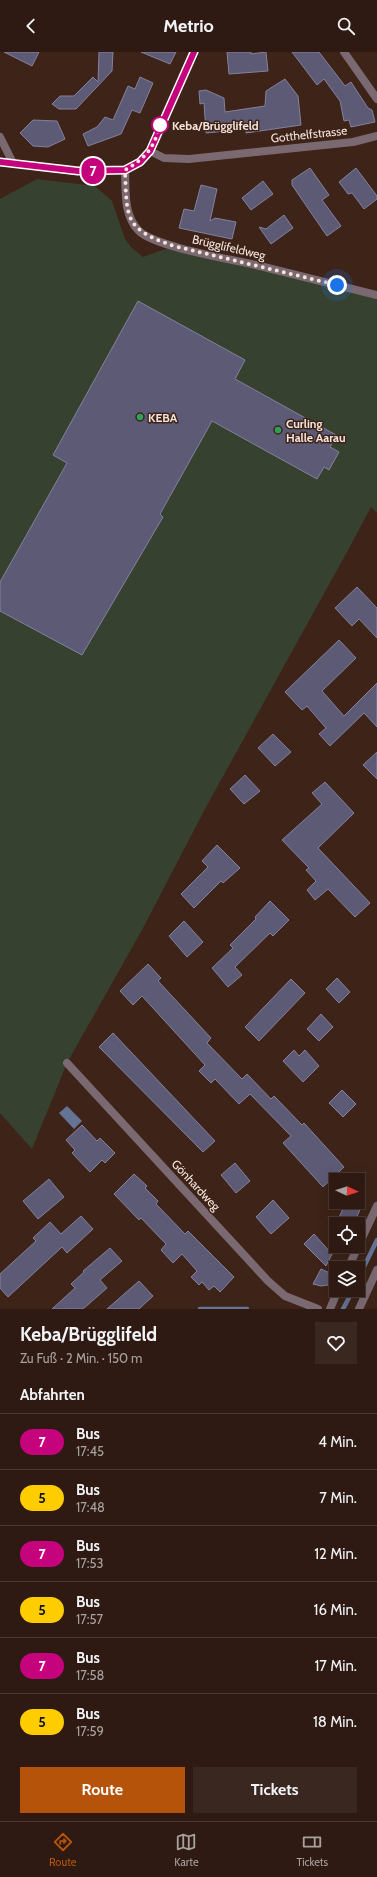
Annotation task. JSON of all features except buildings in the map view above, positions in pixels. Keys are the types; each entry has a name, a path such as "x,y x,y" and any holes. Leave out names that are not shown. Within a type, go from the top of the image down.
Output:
{"street":[{"path":"0,162 78,171 125,170 140,162 150,151 194,52"},
{"path":"344,52 377,99"},
{"path":"0,136 14,163"},
{"name":"Gotthelfstrasse","path":"150,151 164,158 189,159 353,142 377,136"},
{"name":"Brügglifeldweg","path":"125,170 127,209 133,223 140,232 153,239 193,251 377,295"},
{"name":"Gönhardweg","path":"67,1063 268,1281 285,1296 318,1309"},
{"path":"351,1261 377,1206"},
{"path":"359,1309 377,1270"},
{"path":"330,1309 335,1297"}],"green space":[{"path":"37,179 95,186 112,201 125,239 131,247 143,257 174,246 377,295 377,513 371,507 205,809 142,930 67,1063 32,1149 0,1113 0,199"}],"water":[{"path":"67,1106 82,1121 74,1129 59,1113"}],"waterway":[{"path":"365,1265 377,1240"},
{"path":"343,1309 349,1297"},
{"path":"200,1309 247,1309"}],"bus line":[{"name":"7","path":"0,162 78,171 125,170 140,162 150,151 160,125 194,52"}],"place":[{"name":"Keba/Brügglifeld","path":"160,125"},
{"name":"KEBA","path":"140,417"},
{"name":"Curling Halle Aarau","path":"278,430"}],"route":[{"path":"160,125 150,151 140,162 125,170 127,209 133,223 140,232 153,239 174,246 337,285"}]}
